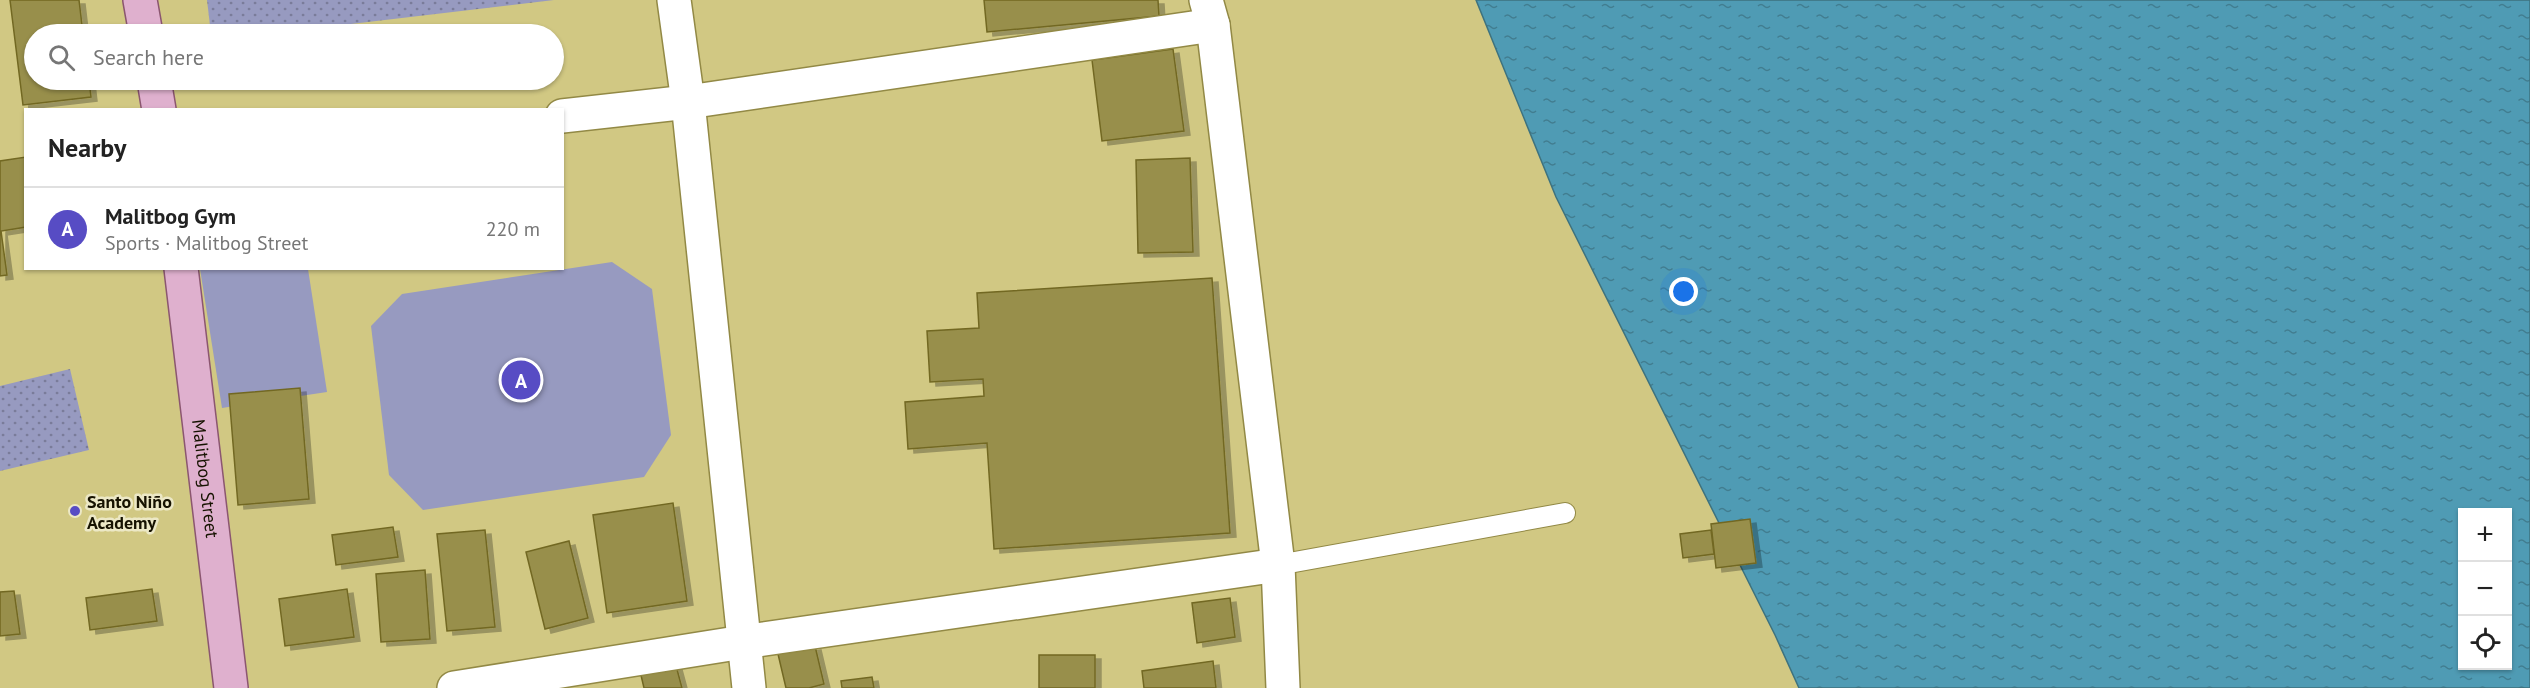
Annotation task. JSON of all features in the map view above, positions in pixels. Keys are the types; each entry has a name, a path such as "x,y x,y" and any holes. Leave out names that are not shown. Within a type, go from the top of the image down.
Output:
{"main road":[{"path":"140,0 144,24"},
{"path":"156,90 159,108"},
{"name":"Malitbog Street","path":"181,270 231,688"}],"street":[{"path":"674,0 688,102 742,642 749,688"},
{"path":"564,116 688,102 1209,13 1278,566 1283,688"},
{"path":"454,688 742,642 1278,566"}],"lane":[{"path":"1278,566 1565,513"}],"shaded area":[{"path":"207,0 554,0 351,24 210,24"},
{"path":"612,262 652,289 671,435 644,477 423,510 389,475 371,326 402,294"},
{"path":"200,270 308,270 327,392 222,408"},
{"path":"70,369 89,450 0,471 0,386"}],"water":[{"path":"1476,0 2530,0 2530,688 1799,688 1775,635 1556,197"}],"building":[{"path":"10,0 79,0 82,24 24,24 24,90 90,90 91,97 23,105"},
{"path":"984,0 1158,0 1159,16 987,32"},
{"path":"1173,49 1184,131 1102,141 1092,60"},
{"path":"24,157 24,227 1,231 7,275 0,276 0,161"},
{"path":"1190,158 1193,252 1138,253 1136,160"},
{"path":"1212,278 1230,533 994,549 987,443 908,449 905,402 984,396 983,379 930,382 927,331 979,328 977,293"},
{"path":"300,388 309,499 238,505 229,394"},
{"path":"673,503 687,601 607,613 593,515"},
{"path":"1750,519 1756,563 1716,568 1711,524"},
{"path":"393,527 398,557 336,565 332,535"},
{"path":"485,530 495,627 447,631 437,534"},
{"path":"1711,530 1714,554 1683,558 1680,534"},
{"path":"569,541 588,618 545,629 526,552"},
{"path":"425,570 430,639 381,642 376,574"},
{"path":"152,589 157,621 90,630 86,598"},
{"path":"347,589 354,637 285,646 279,599"},
{"path":"14,591 20,634 0,636 0,592"},
{"path":"1230,598 1235,637 1197,643 1192,603"},
{"path":"815,646 824,684 809,688 786,688 778,654"},
{"path":"1039,655 1095,655 1095,688 1039,688"},
{"path":"1213,661 1216,688 1144,688 1142,671"},
{"path":"675,662 682,688 644,688 640,671"},
{"path":"872,677 874,688 842,688 841,681"}],"place":[{"name":"Malitbog Gym","path":"521,380"},
{"name":"Santo Niño Academy","path":"75,511"}]}
